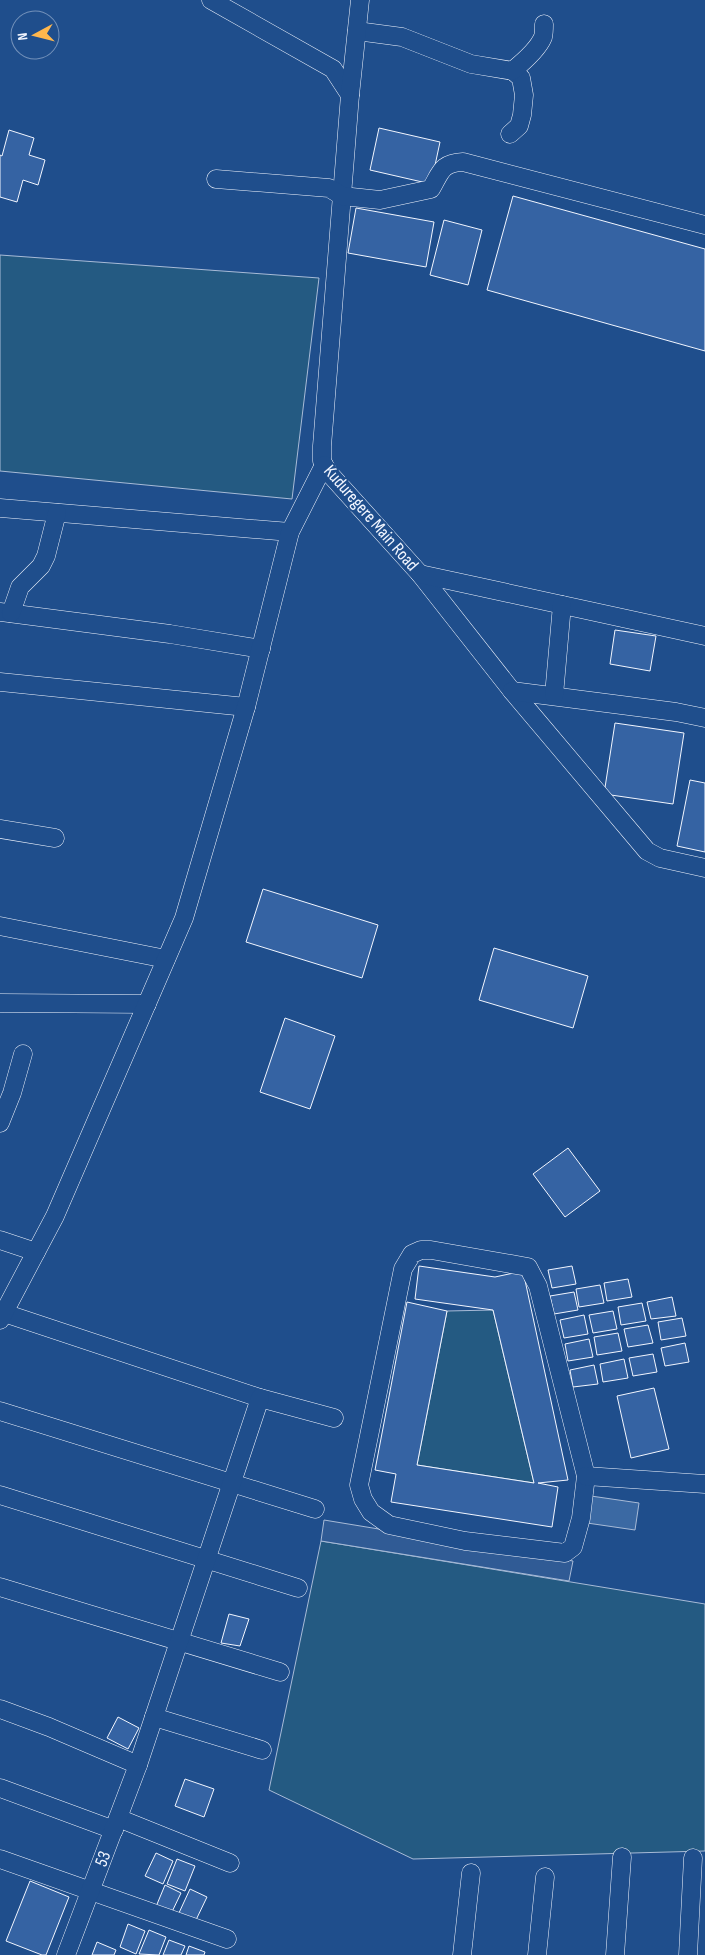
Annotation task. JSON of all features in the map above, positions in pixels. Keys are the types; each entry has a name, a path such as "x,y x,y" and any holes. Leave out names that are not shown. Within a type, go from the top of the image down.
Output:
{"street":[{"path":"212,0 333,69 350,95"},
{"name":"Kuduregere Main Road","path":"360,0 350,95 322,461 328,472 420,574 512,691 647,851 660,858 705,868"},
{"path":"512,71 520,65 540,42 543,37 544,24"},
{"path":"357,31 402,37 471,64 512,71 521,78 524,95 519,126 510,134"},
{"path":"216,178 329,188 342,196 380,200 431,189 444,167 449,164 463,162 705,225"},
{"path":"324,465 290,532 246,707 184,918 55,1216 2,1317 260,1398 334,1418"},
{"path":"0,508 290,532"},
{"path":"57,513 46,556 41,566 20,587 5,612 170,634 261,649"},
{"path":"420,574 705,636"},
{"path":"554,695 562,605"},
{"path":"0,682 246,707"},
{"path":"512,691 676,712 705,718"},
{"path":"0,829 55,838"},
{"path":"0,926 166,959"},
{"path":"0,1003 147,1004"},
{"path":"0,1123 12,1093 23,1054"},
{"path":"0,1240 36,1252"},
{"path":"421,1250 431,1250 528,1267 538,1286 586,1476 581,1518 573,1547 565,1553 465,1541 414,1532 389,1525 371,1512 363,1500 359,1485 403,1269 412,1254 421,1250"},
{"name":"53","path":"67,1954 138,1765 260,1398"},
{"path":"0,1411 316,1509"},
{"path":"586,1476 705,1484"},
{"path":"0,1495 298,1588"},
{"path":"0,1587 180,1640 280,1672"},
{"path":"0,1710 49,1727 138,1765"},
{"path":"154,1717 262,1750"},
{"path":"0,1788 116,1824 230,1863"},
{"path":"615,1955 622,1857"},
{"path":"688,1955 693,1858"},
{"path":"0,1859 227,1939"},
{"path":"462,1955 471,1873"},
{"path":"537,1955 545,1877"}],"shaded area":[{"path":"0,255 319,278 292,499 0,471"},
{"path":"493,1310 534,1483 417,1465 447,1311"},
{"path":"591,1496 639,1503 635,1530 587,1523"},
{"path":"324,1520 573,1561 569,1581 321,1541"},
{"path":"321,1541 705,1604 705,1851 413,1859 269,1790"}],"building":[{"path":"379,128 440,142 431,184 370,170"},
{"path":"9,130 34,138 29,155 45,160 38,185 23,180 17,202 0,197 0,155 2,156"},
{"path":"513,196 705,249 705,351 487,290"},
{"path":"356,208 434,222 426,267 348,253"},
{"path":"444,220 482,230 468,285 430,275"},
{"path":"615,630 656,636 650,671 610,664"},
{"path":"615,723 684,733 673,804 604,794"},
{"path":"690,780 705,783 705,852 677,846"},
{"path":"263,889 378,925 362,978 246,942"},
{"path":"494,948 588,976 573,1028 479,1000"},
{"path":"285,1018 335,1036 310,1109 260,1092"},
{"path":"568,1148 600,1191 565,1217 533,1174"},
{"path":"419,1266 495,1277 523,1271 568,1480 538,1483 558,1487 552,1527 391,1502 396,1474 375,1470 407,1302 447,1311 417,1465 534,1483 493,1310 415,1299"},
{"path":"572,1266 576,1284 552,1288 548,1270"},
{"path":"628,1279 632,1297 607,1301 604,1283"},
{"path":"600,1285 604,1303 579,1307 576,1289"},
{"path":"574,1292 578,1310 554,1314 550,1296"},
{"path":"672,1297 676,1316 651,1319 647,1302"},
{"path":"642,1303 646,1321 621,1325 618,1307"},
{"path":"613,1311 617,1329 593,1333 589,1315"},
{"path":"584,1315 588,1334 564,1338 560,1320"},
{"path":"682,1318 686,1336 661,1340 658,1322"},
{"path":"648,1325 653,1343 628,1347 624,1329"},
{"path":"618,1333 622,1351 597,1355 594,1337"},
{"path":"589,1339 593,1357 568,1361 565,1344"},
{"path":"685,1343 689,1362 665,1366 661,1348"},
{"path":"653,1354 657,1372 633,1376 629,1358"},
{"path":"624,1359 628,1378 603,1382 600,1364"},
{"path":"594,1365 598,1384 573,1387 570,1370"},
{"path":"654,1388 669,1449 631,1458 617,1396"},
{"path":"229,1614 249,1619 240,1646 221,1643"},
{"path":"118,1717 139,1728 128,1749 107,1738"},
{"path":"185,1779 214,1789 204,1817 175,1806"},
{"path":"156,1853 173,1861 163,1884 145,1876"},
{"path":"177,1859 195,1866 185,1891 167,1884"},
{"path":"30,1881 69,1897 46,1955 6,1941"},
{"path":"165,1885 181,1893 170,1916 155,1909"},
{"path":"190,1889 207,1897 195,1922 178,1915"},
{"path":"128,1924 145,1931 136,1954 120,1947"},
{"path":"149,1930 166,1937 159,1955 139,1954"},
{"path":"169,1940 185,1946 181,1955 163,1955"},
{"path":"97,1942 116,1950 114,1955 92,1955"},
{"path":"189,1946 205,1952 204,1955 186,1955"}]}
